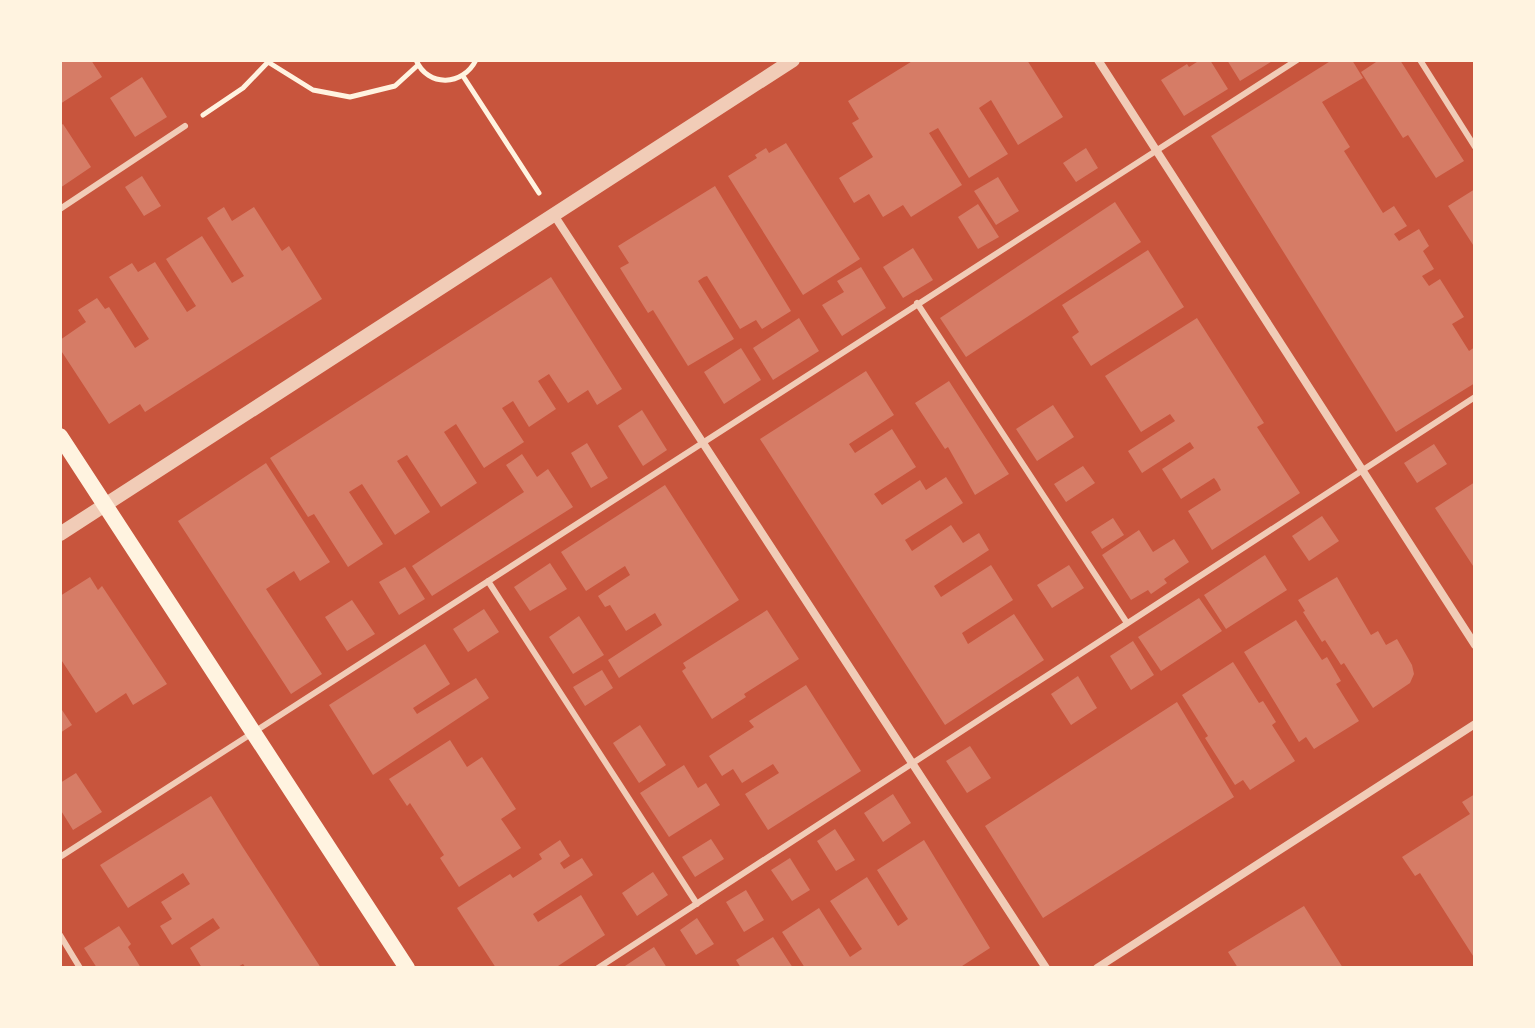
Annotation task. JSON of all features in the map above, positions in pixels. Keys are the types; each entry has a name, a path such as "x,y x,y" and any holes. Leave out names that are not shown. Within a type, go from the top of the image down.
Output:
{"main road":[{"path":"60,436 407,968"}],"street":[{"path":"60,534 793,60"},
{"path":"1098,60 1475,645"},
{"path":"554,215 1046,968"},
{"path":"1097,968 1475,724"}],"lane":[{"path":"60,857 1297,60"},
{"path":"1420,60 1475,147"},
{"path":"60,209 185,126"},
{"path":"917,303 1127,623"},
{"path":"598,968 1475,397"},
{"path":"488,581 697,904"},
{"path":"60,935 80,968"}],"path":[{"path":"185,126 243,88 269,61 313,90 350,97 395,86 417,62 433,79 454,80 463,76 476,60"},
{"path":"463,76 554,215"}],"building":[{"path":"60,60 91,60 102,77 60,104"},
{"path":"914,60 1027,60 1063,117 1018,145 991,100 979,108 1008,154 969,178 938,128 929,133 962,185 911,217 903,205 883,217 869,194 854,203 839,178 873,157 852,123 859,119 848,101"},
{"path":"1200,60 1210,60 1228,89 1184,116 1161,80"},
{"path":"1227,60 1274,60 1240,81"},
{"path":"1332,60 1352,60 1363,78 1322,102 1350,147 1344,151 1383,213 1394,206 1407,226 1394,234 1399,241 1419,229 1429,246 1423,251 1434,269 1422,276 1429,286 1440,279 1464,317 1452,324 1469,351 1475,347 1475,383 1396,432 1211,136"},
{"path":"1379,60 1400,60 1464,161 1436,178 1408,135 1403,138 1361,72"},
{"path":"142,77 167,117 135,137 110,98"},
{"path":"63,124 91,167 60,188 60,126"},
{"path":"786,143 860,259 803,295 728,176 757,158 755,155 766,148 769,153"},
{"path":"1086,148 1098,168 1076,182 1063,163"},
{"path":"142,176 161,206 144,216 125,187"},
{"path":"998,177 1019,211 996,225 974,191"},
{"path":"715,186 791,311 762,329 756,320 740,329 707,276 704,277 698,281 734,339 688,366 653,310 648,313 620,268 629,263 618,246"},
{"path":"1475,189 1475,248 1448,206"},
{"path":"1115,202 1141,242 966,357 940,318"},
{"path":"978,204 999,237 978,249 958,217"},
{"path":"224,207 232,221 254,207 282,251 289,246 322,299 145,412 140,404 109,424 60,349 60,340 86,322 78,310 97,298 105,309 109,307 135,348 149,339 109,277 132,263 138,272 155,262 187,312 196,306 166,259 202,236 232,283 244,276 207,218"},
{"path":"913,248 933,280 903,298 883,267"},
{"path":"1148,250 1184,307 1091,366 1072,337 1079,332 1062,305"},
{"path":"861,267 886,308 842,336 822,305 844,292 837,281"},
{"path":"551,277 622,389 597,405 588,390 568,403 549,374 538,381 556,409 529,427 513,401 502,408 524,442 484,468 456,424 444,432 477,483 441,507 407,455 397,461 430,512 395,535 362,484 349,492 383,544 348,567 314,514 308,517 270,458"},
{"path":"799,318 819,351 773,380 753,348"},
{"path":"1197,318 1264,423 1257,427 1300,493 1212,550 1188,511 1221,490 1217,482 1214,478 1181,499 1162,469 1194,448 1190,442 1142,473 1128,451 1175,421 1170,414 1141,432 1105,376"},
{"path":"741,348 761,380 724,404 704,372"},
{"path":"866,371 894,415 849,444 855,453 892,429 916,467 874,494 882,505 920,480 926,490 946,477 963,503 905,540 912,551 951,525 963,543 979,533 989,550 934,586 941,597 991,565 1013,600 962,633 968,644 1014,614 1044,660 945,725 760,439"},
{"path":"949,381 1009,474 975,495 948,447 945,449 915,403"},
{"path":"1053,405 1074,437 1037,461 1016,429"},
{"path":"642,410 667,450 643,466 618,426"},
{"path":"587,443 608,478 591,488 571,453"},
{"path":"1434,444 1447,464 1417,483 1404,463"},
{"path":"522,454 537,477 548,469 573,507 432,596 412,566 524,492 506,465"},
{"path":"266,463 330,562 300,581 294,571 266,589 322,674 291,694 178,521"},
{"path":"1083,466 1095,483 1066,502 1054,484"},
{"path":"1475,482 1475,569 1435,508"},
{"path":"665,485 739,600 619,678 608,660 662,625 655,613 626,631 610,605 605,607 598,596 630,575 625,566 586,591 561,552"},
{"path":"1322,516 1339,541 1309,561 1292,536"},
{"path":"1113,518 1124,535 1102,549 1091,532"},
{"path":"1139,530 1153,552 1174,539 1189,562 1164,579 1167,583 1151,594 1148,590 1131,600 1102,555"},
{"path":"1265,555 1287,590 1226,629 1204,595"},
{"path":"550,563 567,589 530,611 514,587"},
{"path":"1069,565 1084,588 1052,608 1037,585"},
{"path":"405,567 425,599 399,615 379,582"},
{"path":"90,577 98,590 102,586 167,684 133,705 126,693 96,713 60,658 60,596"},
{"path":"1337,577 1371,635 1378,631 1386,645 1397,639 1412,665 1414,674 1410,683 1373,708 1344,663 1341,665 1325,640 1322,642 1298,600"},
{"path":"1199,598 1222,631 1161,671 1138,637"},
{"path":"352,600 375,634 347,651 325,617"},
{"path":"484,609 499,632 468,652 453,629"},
{"path":"767,610 799,659 744,694 746,697 712,719 682,671 686,668 683,663"},
{"path":"579,616 604,655 573,674 549,637"},
{"path":"1296,620 1322,660 1327,657 1341,681 1336,684 1359,721 1314,749 1306,737 1299,742 1244,652"},
{"path":"1133,641 1154,675 1131,690 1110,656"},
{"path":"425,644 450,684 413,708 417,714 476,678 489,698 373,775 329,705"},
{"path":"1233,662 1259,703 1263,701 1276,722 1272,725 1295,761 1250,790 1243,780 1235,785 1182,695"},
{"path":"602,670 613,688 585,706 573,687"},
{"path":"1078,676 1097,708 1071,725 1051,694"},
{"path":"806,685 861,771 768,830 745,794 779,773 773,764 742,783 733,769 722,776 709,756 754,727 749,721"},
{"path":"1177,702 1234,797 1043,918 985,826"},
{"path":"60,707 72,725 60,733"},
{"path":"640,725 666,765 639,783 613,743"},
{"path":"450,740 467,767 482,757 516,809 501,819 521,848 459,887 440,858 444,855 410,803 407,806 389,779"},
{"path":"970,746 991,778 967,793 946,761"},
{"path":"684,765 698,788 706,783 720,805 669,837 640,793"},
{"path":"76,773 102,812 73,830 60,809 60,783"},
{"path":"893,794 911,823 883,842 864,813"},
{"path":"1475,794 1475,959 1420,873 1415,876 1402,857 1470,814 1462,802"},
{"path":"211,796 321,968 246,968 243,964 236,968 202,968 190,948 220,928 213,918 172,945 160,926 172,919 161,902 190,884 183,873 128,908 100,865"},
{"path":"835,829 855,860 836,871 817,841"},
{"path":"711,839 724,859 695,877 682,857"},
{"path":"560,840 570,856 560,863 564,869 582,858 593,875 533,914 538,922 581,895 605,935 555,968 496,968 457,908 510,874 513,878 542,859 539,854"},
{"path":"924,840 990,948 959,968 805,968 782,932 819,908 850,957 862,949 830,901 867,877 898,926 908,919 877,870"},
{"path":"790,858 810,890 792,901 771,870"},
{"path":"653,872 668,895 637,916 622,893"},
{"path":"746,890 764,920 744,932 726,902"},
{"path":"1304,906 1343,968 1238,968 1228,952"},
{"path":"697,918 714,944 696,955 680,930"},
{"path":"119,926 141,968 97,968 84,948"},
{"path":"773,937 793,968 741,968 736,960"},
{"path":"654,947 667,968 622,968 637,958"}]}
